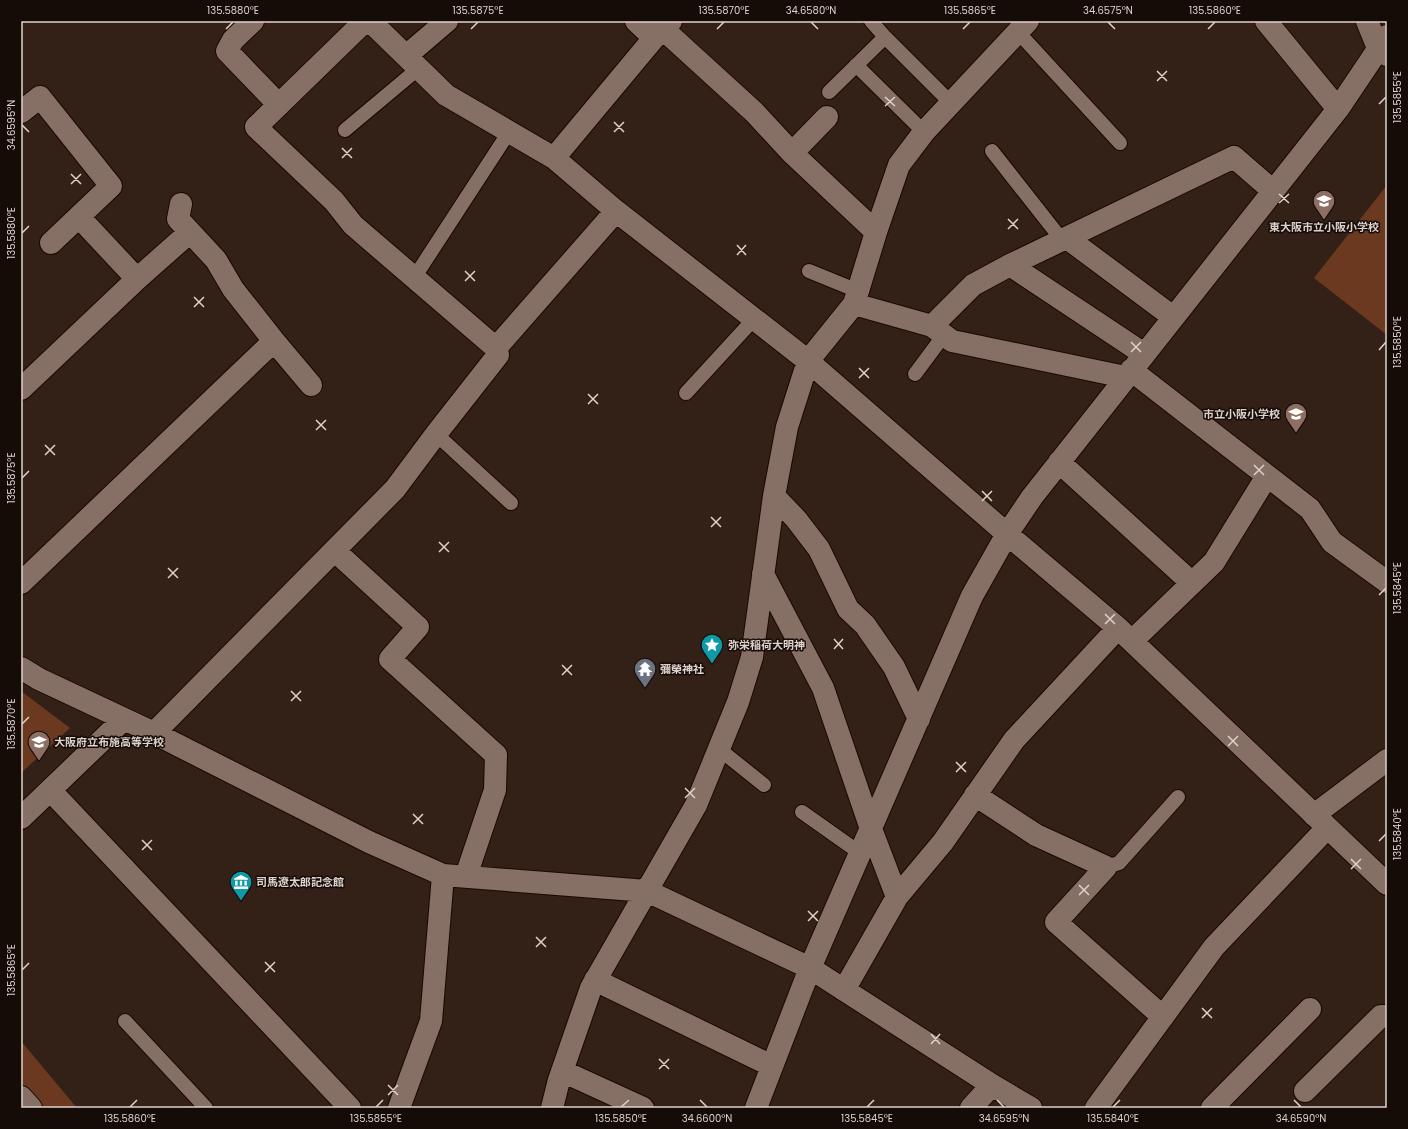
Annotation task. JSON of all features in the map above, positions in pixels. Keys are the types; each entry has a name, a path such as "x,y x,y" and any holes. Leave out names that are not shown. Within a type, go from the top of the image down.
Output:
{"street":[{"path":"154,733 396,489 436,434 498,355 496,348 353,225 334,202 256,127 365,21"},
{"path":"370,21 446,95 554,158 616,211 808,361 1125,635 1320,822 1387,884"},
{"path":"412,62 447,21"},
{"path":"636,21 662,30 754,112 792,153 876,232"},
{"path":"1266,21 1338,109"},
{"path":"756,1108 810,968 972,596 1007,534 1032,497 1338,109 1384,46 1367,21"},
{"path":"241,25 227,51 279,105"},
{"path":"552,1108 562,1071 591,988 696,805 738,702 752,657 774,496 787,427 808,361 856,298 876,232 899,165 924,132 1022,26"},
{"path":"554,158 662,30"},
{"path":"21,112 40,97 111,186 51,244"},
{"path":"792,153 827,117"},
{"path":"938,331 973,285 1010,265 1234,157 1273,191"},
{"path":"181,204 178,219 216,260 233,288 274,341 311,385"},
{"path":"496,348 616,211"},
{"path":"79,217 137,279"},
{"path":"21,389 137,279 190,232"},
{"path":"1064,239 1173,317"},
{"path":"1010,265 1267,476 1310,509 1332,542 1387,582"},
{"path":"856,298 938,331 952,341 1133,367"},
{"path":"21,583 274,341"},
{"path":"1059,462 1192,583"},
{"path":"844,990 897,896 943,842 1014,740 1125,635 1192,583 1214,562 1267,476"},
{"path":"774,496 796,519 819,549 848,609 864,625 894,667 919,719"},
{"path":"335,550 418,627 390,659 496,755 495,790 466,876"},
{"path":"763,574 823,688 871,829 897,896"},
{"path":"21,668 39,679 154,733 369,842 443,875 647,891 810,968 992,1085 1032,1108"},
{"path":"21,818 124,719"},
{"path":"1096,1108 1214,947 1320,822 1387,760"},
{"path":"50,790 350,1108"},
{"path":"975,795 1036,835 1106,868 1056,922 1163,1017"},
{"path":"399,1108 431,1021 443,875"},
{"path":"595,980 772,1066"},
{"path":"1212,1108 1310,1009"},
{"path":"1305,1091 1381,1016 1387,1016"},
{"path":"562,1071 643,1108"},
{"path":"971,1108 992,1085"},
{"path":"21,1097 31,1108"}],"lane":[{"path":"871,21 951,103"},
{"path":"1022,26 1120,143"},
{"path":"829,92 885,37"},
{"path":"345,130 412,62"},
{"path":"856,65 924,132"},
{"path":"414,278 509,132"},
{"path":"992,151 1064,239"},
{"path":"809,271 856,298"},
{"path":"686,393 754,319"},
{"path":"915,374 938,331"},
{"path":"436,434 511,503"},
{"path":"719,749 764,785"},
{"path":"1106,868 1119,863 1178,797"},
{"path":"802,812 860,853"},
{"path":"125,1021 206,1108"}],"shaded area":[{"path":"1387,185 1387,335 1314,278"},
{"path":"21,691 70,728 21,773"},
{"path":"21,1041 77,1108 39,1108 21,1084"}],"place":[{"name":"東大阪市立小阪小学校","path":"1324,220"},
{"name":"市立小阪小学校","path":"1296,434"},
{"name":"弥栄稲荷大明神","path":"712,664"},
{"name":"彌榮神社","path":"645,688"},
{"name":"大阪府立布施高等学校","path":"39,762"},
{"name":"司馬遼太郎記念館","path":"241,902"}]}
